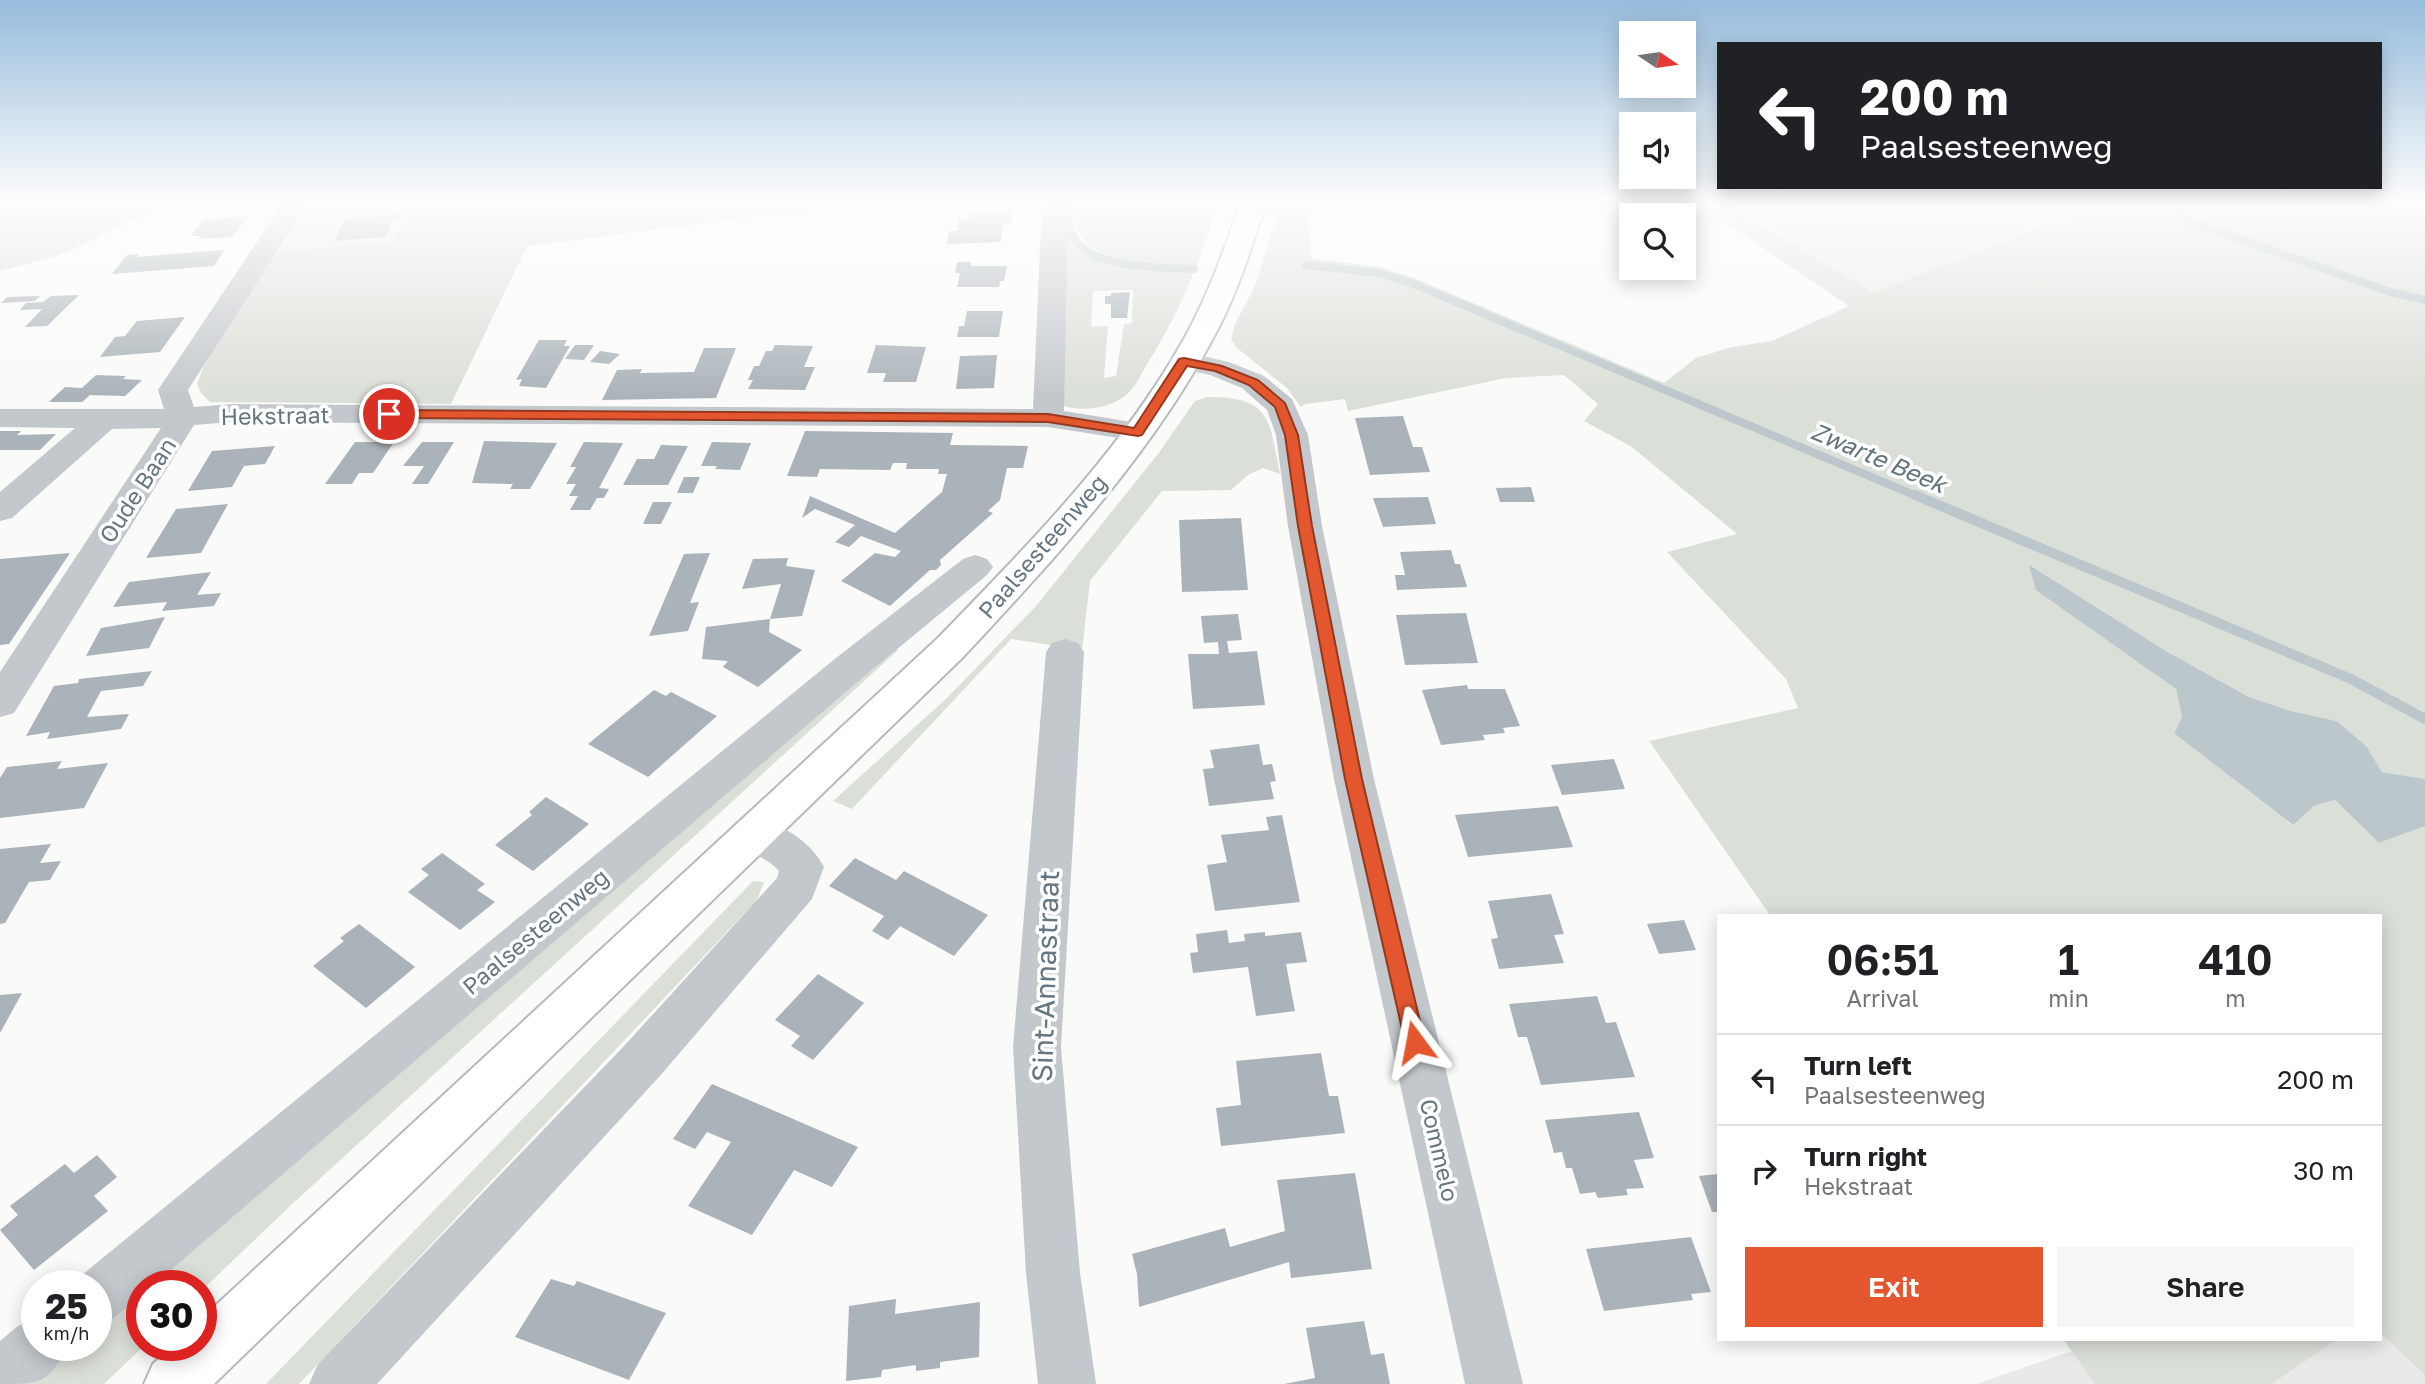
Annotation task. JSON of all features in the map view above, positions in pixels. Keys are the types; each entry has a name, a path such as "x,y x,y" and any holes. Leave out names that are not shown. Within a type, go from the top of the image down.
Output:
{"main road":[{"name":"Paalsesteenweg","path":"178,1382 279,1282 960,638 1082,507 1138,432 1184,361 1220,293 1229,268"}],"street":[{"name":"Oude Baan","path":"0,703 183,418 173,390 254,268"},
{"path":"1048,418 1053,268"},
{"name":"Commelo","path":"1184,361 1218,368 1253,382 1281,406 1292,435 1305,526 1354,779 1494,1384"},
{"name":"Hekstraat","path":"0,418 183,418 233,413 1048,418 1138,432"},
{"path":"0,510 106,418"},
{"name":"Paalsesteenweg","path":"112,1285 849,668 975,567"},
{"name":"Sint-Annastraat","path":"1065,652 1037,1047 1053,1273 1067,1384"},
{"path":"338,1384 642,1061 797,886 802,867 789,853 754,833"},
{"path":"0,1377 21,1360"}],"shaded area":[{"path":"264,268 517,268 451,404 210,402 197,384 208,355"},
{"path":"1064,268 1195,268 1169,325 1129,392 1119,400 1094,408 1060,405","holes":["1133,290 1132,323 1124,324 1116,376 1104,378 1108,326 1091,327 1093,291"]},
{"path":"1261,268 1380,268 1414,278 1664,383 1696,358 1732,347 1772,341 1849,306 1793,268 1831,268 1874,293 1938,268 2425,268 2425,779 2382,772 2367,747 2337,721 2291,711 2249,697 2166,651 2030,567 2037,590 2176,689 2182,717 2174,732 2292,825 2314,806 2335,800 2379,843 2425,826 2425,1375 2382,1335 2382,914 1769,914 1649,741 1798,708 1786,679 1667,552 1737,534 1632,447 1584,421 1598,404 1564,375 1506,378 1348,411 1345,399 1305,404 1301,407 1287,388 1237,348 1231,339 1235,324 1256,284"},
{"path":"1831,268 1938,268 1874,293"},
{"path":"1208,397 1245,401 1264,415 1273,439 1280,474 1263,468 1248,475 1231,490 1162,491 1090,581 1082,650 1011,639 852,809 833,801 947,698 1036,606 1158,454 1195,401"},
{"path":"2029,565 2166,651 2249,697 2291,711 2337,721 2367,747 2382,772 2425,779 2425,826 2379,843 2335,800 2314,806 2293,825 2174,733 2182,717 2176,689 2036,590"},
{"path":"888,646 898,650 217,1276 217,1270 150,1270"},
{"path":"753,881 764,882 757,900 299,1384 266,1384"},
{"path":"126,1291 126,1361 128,1361 104,1384 17,1384 44,1361 112,1361 112,1302"},
{"path":"2382,1335 2425,1375 2425,1384 2272,1384 2335,1341 2382,1341"},
{"path":"2064,1341 2335,1341 2272,1384 2095,1384"},
{"path":"2072,1351 2095,1384 1976,1384"}],"building":[{"path":"117,268 194,268 112,274"},
{"path":"956,268 1007,268 1004,281 1000,281 999,287 957,287 960,273 955,273"},
{"path":"1130,292 1127,318 1111,318 1111,304 1105,304 1105,296"},
{"path":"79,295 47,326 25,327 42,309 20,310 26,303 43,302 51,296"},
{"path":"40,296 35,301 1,303 7,297"},
{"path":"967,311 1003,311 999,337 957,337 959,326 964,326"},
{"path":"185,317 160,352 100,357 115,337 125,336 137,321"},
{"path":"539,340 567,340 564,346 570,346 546,388 519,386 522,379 516,380"},
{"path":"575,345 594,345 584,360 565,359"},
{"path":"775,345 813,346 804,367 815,367 805,390 748,389 753,380 748,380 754,366 759,366 766,351 772,351"},
{"path":"876,345 926,347 916,382 883,382 886,373 867,373"},
{"path":"704,348 736,348 716,398 602,400 617,370 642,369 640,373 694,372"},
{"path":"600,351 620,354 609,364 590,362"},
{"path":"997,355 994,388 956,389 960,356"},
{"path":"96,375 126,376 123,379 142,380 125,396 90,395 82,402 49,402 65,387 82,388"},
{"path":"1403,416 1413,447 1422,447 1430,472 1370,475 1355,418"},
{"path":"0,431 21,431 17,435 56,434 40,450 0,450"},
{"path":"805,431 953,433 950,445 1028,446 1023,468 1007,468 1000,500 988,511 993,513 940,560 941,565 936,570 930,570 890,606 841,581 875,553 895,557 901,551 861,536 849,547 835,542 855,525 815,509 802,518 810,496 895,533 942,492 947,474 938,474 939,469 906,469 907,463 893,463 890,470 820,469 817,477 787,476"},
{"path":"484,441 557,443 530,489 510,489 513,484 472,483"},
{"path":"355,442 394,442 373,473 359,473 352,484 325,484"},
{"path":"422,442 454,442 428,484 412,484 424,466 403,466"},
{"path":"584,442 623,443 599,488 609,489 604,498 597,498 590,510 570,510 578,496 569,496 576,484 566,484 576,467 570,467"},
{"path":"712,442 751,443 740,470 701,466"},
{"path":"661,445 688,446 668,485 623,485 637,459 654,459"},
{"path":"275,446 265,464 244,466 232,487 188,491 212,451"},
{"path":"684,477 700,477 693,493 677,493"},
{"path":"1531,487 1535,502 1500,502 1496,488"},
{"path":"1428,497 1436,524 1383,527 1373,498"},
{"path":"653,502 672,502 661,524 643,524"},
{"path":"228,504 201,553 146,558 176,509"},
{"path":"1241,518 1248,590 1182,592 1179,520"},
{"path":"1451,550 1455,564 1460,564 1467,587 1397,590 1395,575 1405,575 1400,552"},
{"path":"70,553 9,644 0,645 0,559"},
{"path":"710,553 690,603 699,602 688,631 649,636 684,554"},
{"path":"788,558 786,566 815,570 802,616 770,619 781,584 742,589 753,559"},
{"path":"211,572 197,595 221,593 214,606 162,611 167,602 113,607 129,582"},
{"path":"1466,613 1478,663 1405,665 1396,615"},
{"path":"1238,614 1242,640 1227,641 1229,653 1257,651 1265,705 1193,709 1188,654 1219,654 1218,642 1204,643 1201,616"},
{"path":"165,617 149,648 86,656 101,628"},
{"path":"770,619 769,632 802,650 758,687 723,667 728,661 702,659 706,627"},
{"path":"152,671 143,686 101,691 87,717 129,714 121,729 47,739 50,732 26,736 54,686 78,683 79,679"},
{"path":"1467,685 1468,689 1505,689 1520,726 1503,728 1505,733 1483,735 1485,740 1441,745 1422,690"},
{"path":"654,690 666,696 671,692 717,716 648,777 588,744"},
{"path":"1259,744 1263,765 1272,764 1276,781 1270,782 1274,799 1209,806 1203,769 1214,768 1210,750"},
{"path":"1614,759 1625,789 1562,795 1551,765"},
{"path":"62,761 57,769 108,763 84,808 0,818 0,778 7,767"},
{"path":"546,797 589,824 533,871 495,845 532,815 529,812"},
{"path":"1558,806 1573,847 1468,857 1455,815"},
{"path":"1282,815 1300,902 1215,911 1207,865 1227,862 1221,835 1269,830 1266,817"},
{"path":"51,844 40,863 61,861 50,880 29,882 5,923 0,924 0,849"},
{"path":"442,853 485,884 477,890 495,902 460,930 408,892 429,875 421,869"},
{"path":"855,858 896,880 904,871 988,915 954,956 900,926 888,940 872,931 884,916 829,886"},
{"path":"1551,894 1564,934 1554,935 1564,963 1499,969 1491,939 1498,938 1488,901"},
{"path":"1684,920 1696,950 1659,954 1647,924"},
{"path":"359,924 415,967 366,1008 313,966 344,941 340,938"},
{"path":"1227,930 1229,943 1245,941 1244,934 1265,932 1265,936 1301,932 1307,962 1286,964 1295,1011 1256,1016 1248,967 1193,973 1190,953 1198,952 1196,934"},
{"path":"818,974 864,1003 813,1060 791,1046 800,1036 775,1020"},
{"path":"22,993 0,1033 0,995"},
{"path":"1597,996 1606,1023 1616,1022 1635,1077 1541,1085 1527,1037 1518,1037 1509,1004"},
{"path":"1321,1053 1329,1096 1338,1096 1345,1133 1221,1146 1216,1108 1241,1105 1236,1061"},
{"path":"712,1084 858,1147 832,1187 794,1170 752,1235 688,1206 731,1142 707,1132 695,1149 673,1139"},
{"path":"1639,1112 1654,1158 1634,1160 1644,1188 1626,1189 1628,1195 1598,1198 1595,1192 1580,1194 1572,1168 1566,1168 1562,1152 1554,1153 1545,1120"},
{"path":"97,1155 117,1177 94,1196 108,1211 34,1270 0,1230 18,1215 10,1206 65,1164 74,1173"},
{"path":"1355,1173 1372,1269 1291,1278 1289,1262 1139,1307 1137,1274 1132,1254 1225,1228 1230,1247 1285,1231 1277,1180"},
{"path":"1717,1174 1717,1212 1712,1212 1699,1176"},
{"path":"1691,1237 1711,1292 1691,1294 1693,1300 1604,1311 1586,1249"},
{"path":"551,1279 574,1286 577,1281 666,1313 629,1380 515,1337"},
{"path":"896,1299 895,1314 980,1302 979,1357 940,1362 940,1368 916,1371 916,1365 882,1370 881,1377 846,1381 849,1306"},
{"path":"1364,1321 1371,1355 1384,1353 1390,1384 1284,1384 1315,1378 1306,1328"}],"waterway":[{"name":"Zwarte Beek","path":"1154,268 1194,269"},
{"name":"Zwarte Beek","path":"1329,268 1378,273 1409,282 1919,497"},
{"path":"2321,268 2390,292 2425,300"},
{"name":"Zwarte Beek","path":"1915,495 2351,679 2425,719"}],"route":[{"path":"389,414 1048,418 1138,432 1184,361 1218,368 1253,382 1281,406 1292,435 1305,526 1354,779 1415,1042"}]}
